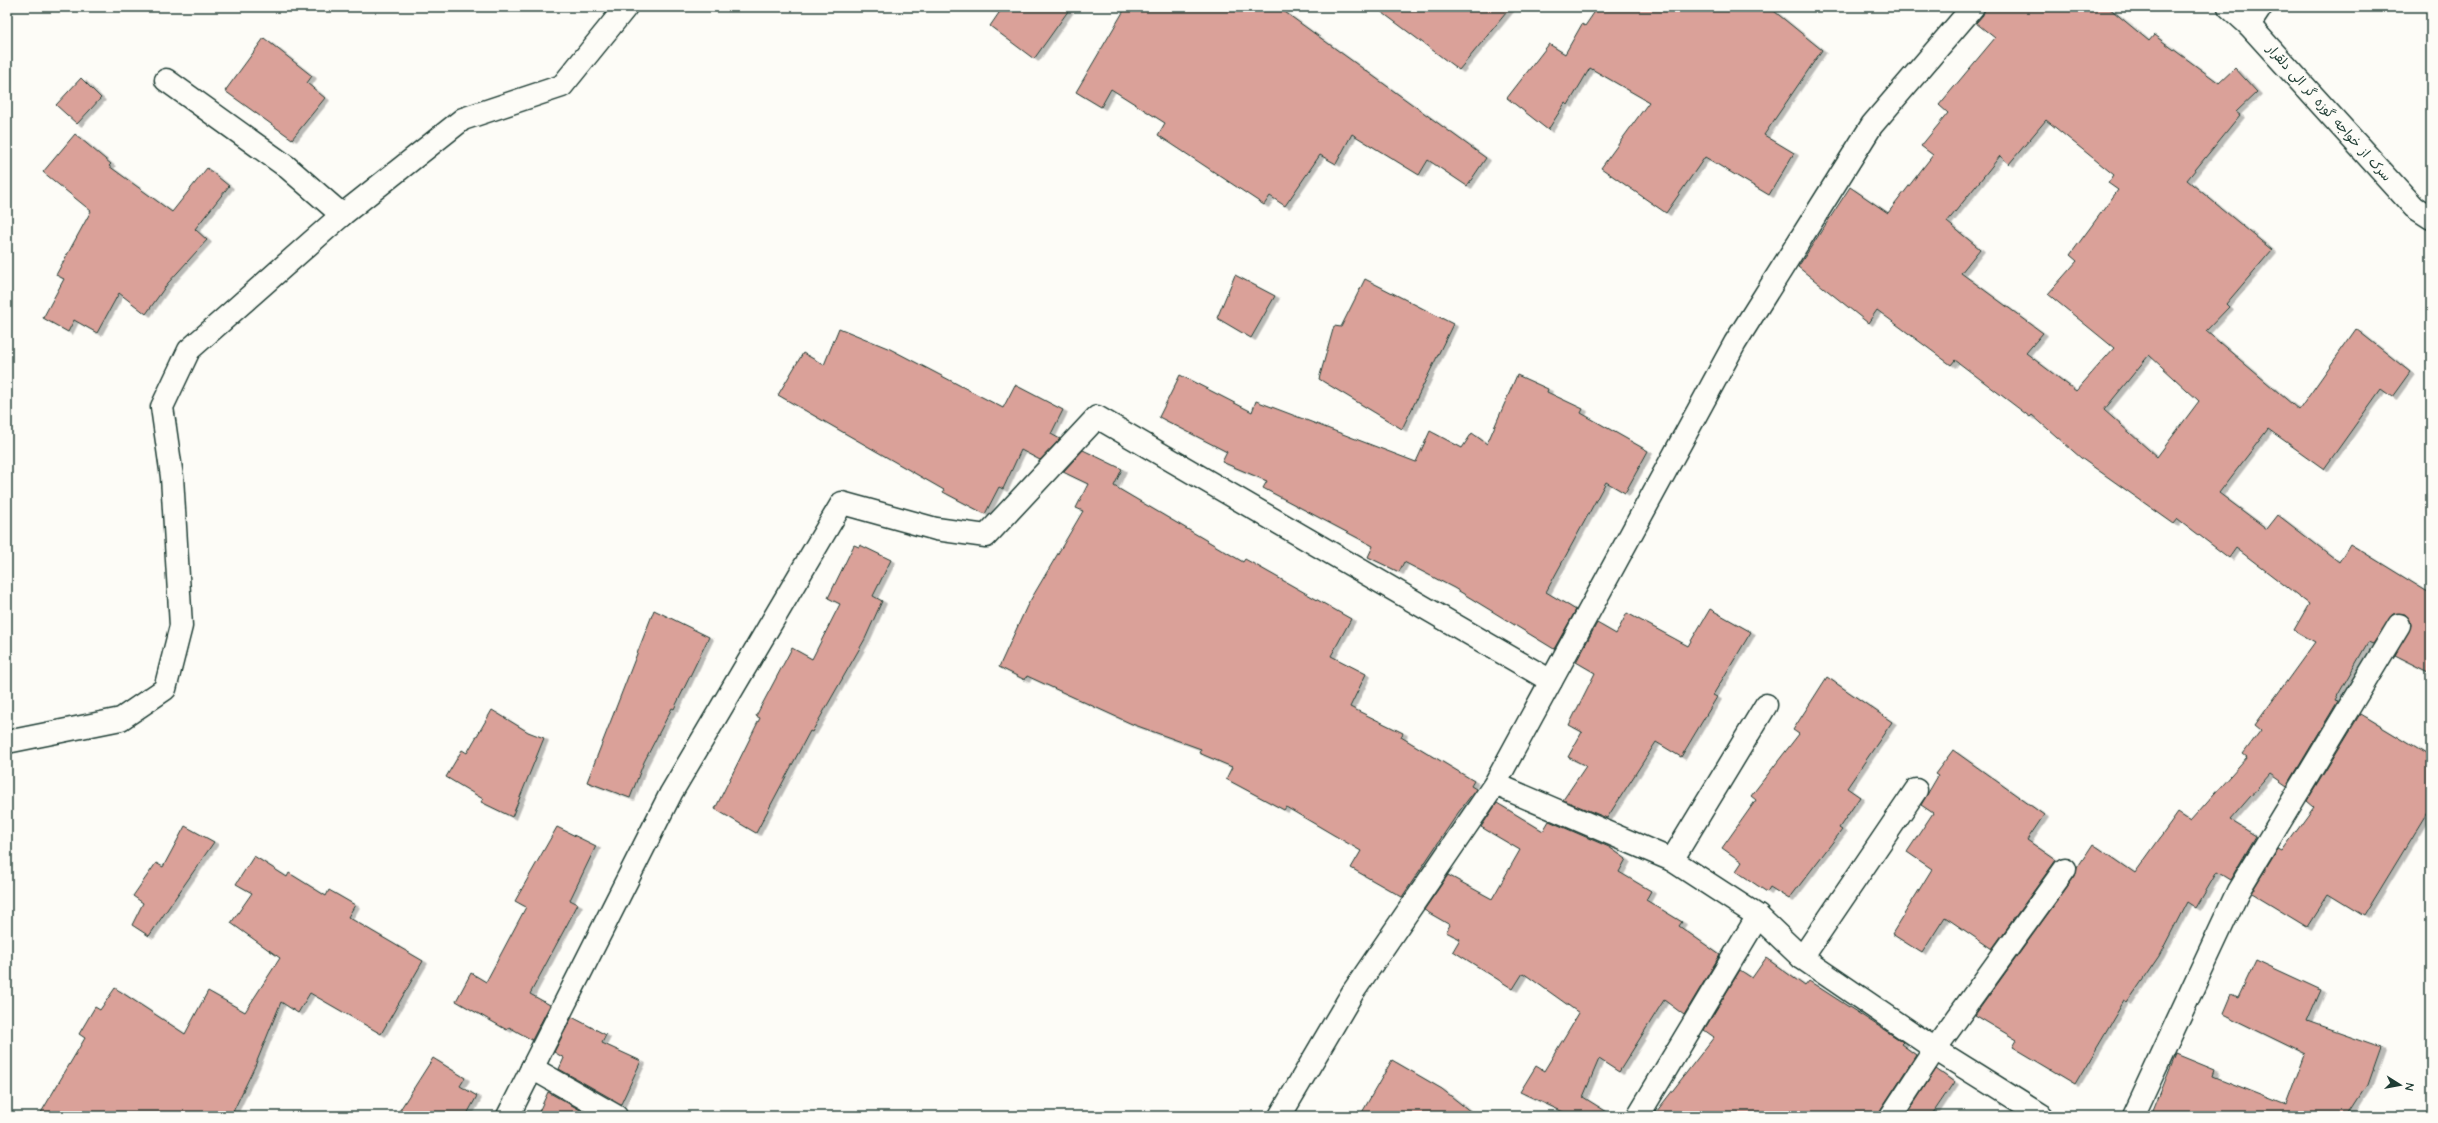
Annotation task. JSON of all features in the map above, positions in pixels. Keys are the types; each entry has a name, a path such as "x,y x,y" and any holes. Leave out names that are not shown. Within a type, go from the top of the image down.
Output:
{"street":[{"path":"7,742 122,718 165,689 181,626 172,477 162,407 189,350 342,215 463,119 562,86 626,7"},
{"path":"1280,1116 1353,992 1495,784 1739,337 1872,125 1973,7"},
{"name":"سرک از خواجه گوزه گر الی دلقرار","path":"2229,7 2255,16 2414,207 2431,218"},
{"path":"166,80 286,167 342,215"},
{"path":"508,1116 671,793 842,503 936,529 986,536 1097,417 1551,681"},
{"path":"2133,1116 2238,891 2399,625"},
{"path":"1672,860 1766,704"},
{"path":"1495,784 1672,860 1758,916 1802,958 1935,1049 2042,1116"},
{"path":"1802,958 1916,790"},
{"path":"1891,1116 1935,1049 2065,869"},
{"path":"1638,1116 1758,916"},
{"path":"532,1068 616,1116"}],"building":[{"path":"1003,7 1071,7 1034,59 990,26"},
{"path":"1126,7 1278,7 1486,158 1467,186 1428,160 1419,175 1352,134 1336,164 1320,155 1285,206 1270,196 1264,205 1158,135 1165,123 1111,89 1101,107 1076,92"},
{"path":"1375,7 1511,7 1459,70"},
{"path":"1598,7 1769,7 1822,50 1764,135 1794,153 1769,195 1705,157 1666,213 1601,168 1649,102 1590,68 1568,105 1565,103 1548,130 1507,98 1549,44 1565,54 1582,24 1585,26"},
{"path":"1985,7 2108,7 2149,41 2154,35 2219,83 2235,68 2257,92 2236,112 2240,115 2187,180 2272,250 2226,304 2229,307 2206,331 2299,410 2356,329 2410,372 2392,397 2381,389 2324,469 2268,429 2219,493 2267,529 2278,515 2339,562 2350,544 2431,594 2431,673 2395,655 2411,625 2405,614 2393,614 2373,644 2368,642 2335,700 2338,701 2287,786 2270,774 2230,820 2256,836 2230,880 2217,872 2196,908 2187,902 2159,956 2127,1003 2124,1001 2075,1084 2013,1047 2017,1040 1975,1015 2075,876 2077,868 2093,844 2135,873 2178,813 2190,821 2247,757 2243,754 2261,730 2255,725 2315,642 2294,630 2309,604 2236,548 2229,558 2178,519 2174,524 2081,458 2032,415 2030,417 1955,360 1951,365 1877,310 1868,323 1798,267 1850,187 1888,213 1933,155 1921,146 1948,113 1939,105 1995,38 1976,23 1983,15","holes":["2046,120 2114,175 2108,183 2118,190 2070,255 2077,261 2048,294 2114,348 2076,391 2026,353 2043,333 1961,273 1980,249 1947,222 2000,156 2009,164","2149,355 2199,401 2157,457 2104,410"]},
{"path":"264,38 312,76 307,83 325,98 292,139 225,91"},
{"path":"81,78 101,98 77,124 56,105"},
{"path":"75,134 111,164 109,166 172,212 207,168 229,186 195,229 207,240 168,283 146,314 119,293 97,333 74,320 68,332 43,318 64,279 56,275 91,211 43,172"},
{"path":"1235,275 1275,296 1251,338 1217,318"},
{"path":"1365,279 1453,324 1402,429 1319,379 1334,326 1341,327"},
{"path":"839,328 890,349 1003,408 1015,385 1063,410 1051,434 1060,439 1040,460 1021,450 1003,489 999,487 985,514 943,492 944,490 778,395 803,353 824,365"},
{"path":"1180,375 1252,412 1256,401 1416,462 1430,431 1462,448 1472,433 1487,444 1517,375 1548,389 1547,392 1583,409 1581,413 1648,451 1625,493 1606,482 1546,592 1576,610 1554,649 1454,588 1404,562 1399,572 1368,557 1373,546 1263,488 1267,481 1222,462 1227,452 1159,417"},
{"path":"1083,450 1122,469 1114,486 1243,562 1245,559 1351,619 1331,656 1366,674 1350,707 1403,733 1401,737 1474,781 1471,786 1476,789 1458,813 1402,897 1351,868 1361,851 1286,807 1284,810 1226,779 1232,767 1199,753 1201,749 1132,724 1027,676 1025,680 999,667 1027,606 1083,511 1076,508 1088,484 1063,472"},
{"path":"854,545 859,547 860,545 891,560 873,596 882,601 865,639 812,732 810,731 756,833 715,809 760,718 756,716 792,648 812,659 840,604 828,598"},
{"path":"1710,609 1751,632 1713,695 1717,697 1681,757 1656,742 1607,818 1563,800 1586,766 1568,757 1582,732 1569,725 1595,673 1576,662 1597,623 1616,634 1627,613 1688,646"},
{"path":"654,610 709,637 674,709 672,708 644,762 630,798 587,782"},
{"path":"1827,677 1892,722 1847,788 1860,797 1839,828 1842,830 1789,899 1770,887 1767,892 1736,871 1742,862 1722,848 1756,800 1751,796 1799,734 1793,730"},
{"path":"492,710 528,732 544,738 512,817 481,802 483,799 446,777 462,750 467,753"},
{"path":"2360,714 2431,757 2431,806 2364,916 2328,894 2307,927 2251,893 2278,849 2282,851 2314,807 2307,801"},
{"path":"1953,750 2044,815 2027,840 2056,860 1992,949 1945,917 1922,953 1892,934 1932,869 1907,852 1933,813 1921,805 1938,776 1935,774"},
{"path":"1497,803 1543,831 1549,821 1609,847 1626,859 1619,872 1651,891 1646,900 1682,922 1679,926 1720,955 1684,1015 1664,1000 1619,1072 1599,1059 1583,1097 1607,1112 1605,1116 1572,1116 1520,1092 1536,1066 1544,1071 1579,1013 1523,973 1513,989 1453,951 1460,939 1446,932 1450,925 1424,910 1448,875 1492,899 1520,850 1481,827"},
{"path":"185,826 214,842 149,936 132,925 143,903 133,896 156,863 163,867"},
{"path":"557,827 596,846 570,900 578,904 530,994 550,1005 532,1040 509,1027 507,1030 456,1001 471,973 486,982 526,907 515,901"},
{"path":"254,856 287,877 289,873 326,896 329,890 355,905 348,917 423,961 381,1034 310,993 298,1013 281,1002 255,1066 231,1116 39,1116 85,1038 79,1034 95,1007 100,1010 115,988 185,1034 208,991 245,1012 280,958 231,923 252,893 236,884"},
{"path":"1766,958 1805,986 1809,981 1903,1042 1901,1044 1916,1055 1881,1109 1879,1116 1653,1116 1714,1037 1704,1030 1740,970 1752,978"},
{"path":"2256,960 2321,990 2307,1022 2381,1048 2368,1085 2348,1116 2151,1116 2176,1054 2215,1070 2213,1076 2286,1105 2305,1054 2223,1014 2231,995 2238,998"},
{"path":"572,1017 606,1035 602,1043 641,1061 621,1104 559,1069 564,1058 554,1052"},
{"path":"433,1058 465,1078 460,1086 477,1096 466,1116 396,1116"},
{"path":"1392,1060 1442,1089 1476,1116 1360,1116"},
{"path":"1936,1069 1954,1082 1931,1116 1906,1116"},
{"path":"548,1092 591,1116 537,1116"}]}
